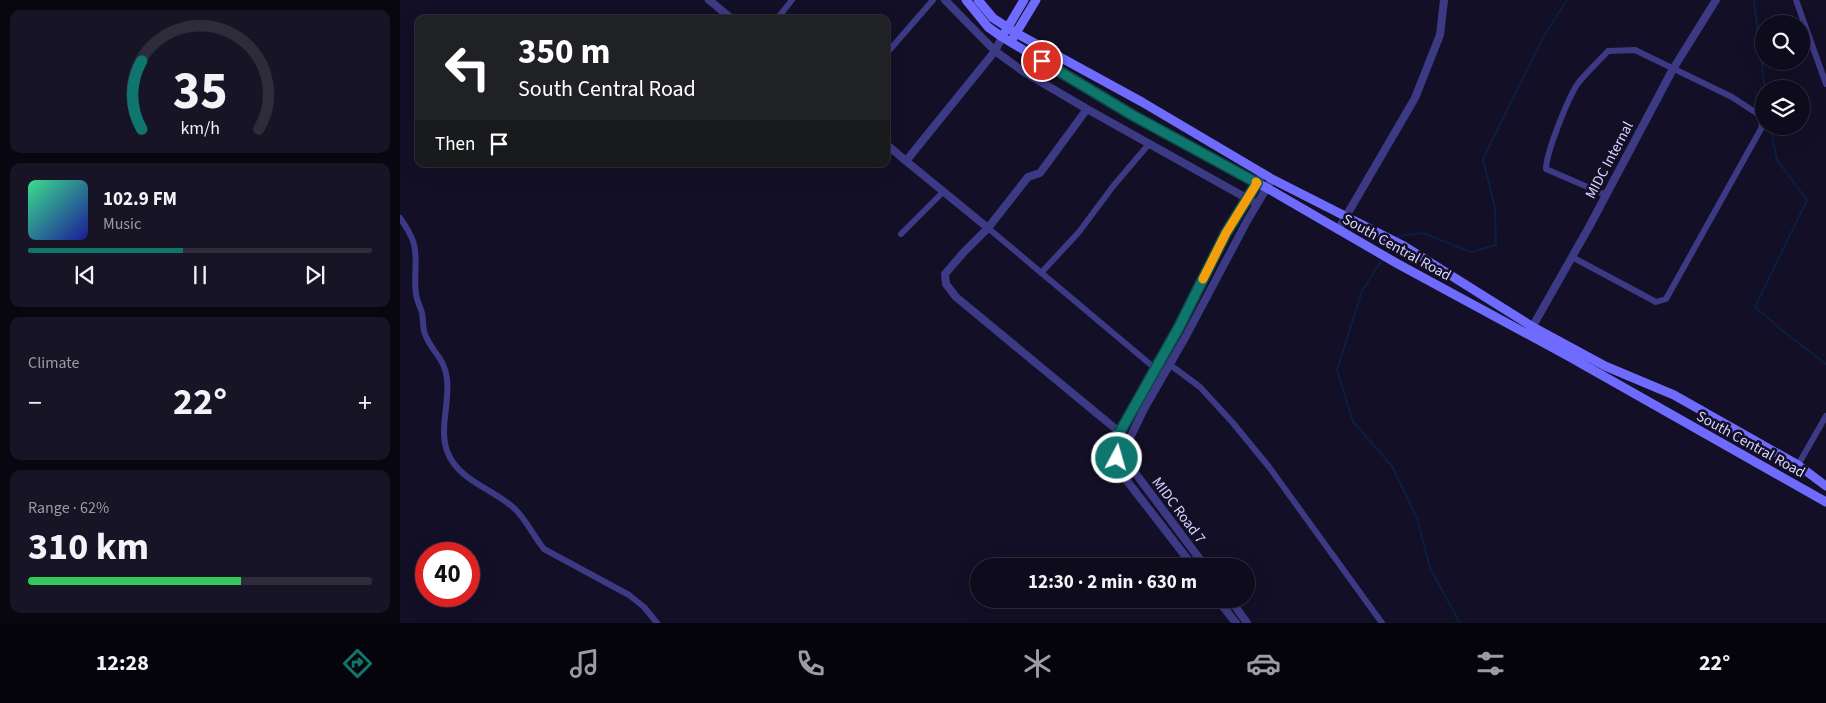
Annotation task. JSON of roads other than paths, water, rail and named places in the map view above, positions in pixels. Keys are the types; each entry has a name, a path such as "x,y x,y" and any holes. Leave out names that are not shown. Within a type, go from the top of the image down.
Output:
{"main road":[{"name":"South Central Road","path":"966,0 988,27 1002,37 1134,116 1267,188 1338,230 1826,502"},
{"name":"South Central Road","path":"978,0 993,18 1016,33 1142,102 1272,179 1395,241 1533,327 1604,366 1674,395 1798,465 1826,486"},
{"path":"1002,37 1024,0"},
{"path":"1011,42 1036,0"}],"street":[{"path":"709,0 727,15"},
{"path":"780,15 792,0"},
{"path":"890,49 933,0"},
{"path":"945,0 995,52 1024,72 1257,204"},
{"path":"1338,230 1415,98 1440,35 1444,0"},
{"name":"MIDC Internal","path":"1528,335 1673,69 1716,0"},
{"path":"1796,0 1826,84"},
{"path":"906,161 995,52 1002,37"},
{"path":"1572,257 1656,302 1666,300 1762,127 1761,116 1732,98 1636,50 1608,51 1578,83 1546,159 1546,169 1606,195"},
{"path":"1087,109 1040,173 1028,177 988,228 945,274 946,284 956,297 1129,440"},
{"path":"1041,273 1079,232 1114,185 1149,144"},
{"path":"890,147 1163,375"},
{"name":"MIDC Road 7","path":"1187,558 1124,477 1117,458 1117,444 1120,432 1179,327 1226,233 1263,173"},
{"name":"MIDC Road 7","path":"1199,558 1130,466 1127,454 1129,440 1247,220 1272,179"},
{"path":"900,234 944,191"},
{"path":"400,218 414,243 416,294 422,313 424,332 446,368 448,380 445,441 450,458 476,484 508,502 518,512 534,538 544,549 629,595 644,607 658,623"},
{"path":"1169,364 1200,387 1245,438 1382,623"},
{"path":"1798,465 1826,416"},
{"path":"1149,508 1157,504"},
{"path":"1224,608 1236,623"},
{"path":"1237,608 1248,623"}],"waterway":[{"path":"1396,240 1399,236 1423,233 1471,252 1496,245 1495,208 1483,159 1545,34 1567,0"},
{"path":"1754,0 1764,80"},
{"path":"1772,135 1777,160 1807,200 1755,307 1826,364"},
{"path":"1386,254 1393,244"},
{"path":"1383,258 1362,291 1337,370 1353,422 1392,466 1417,518 1430,568 1460,623"}]}
